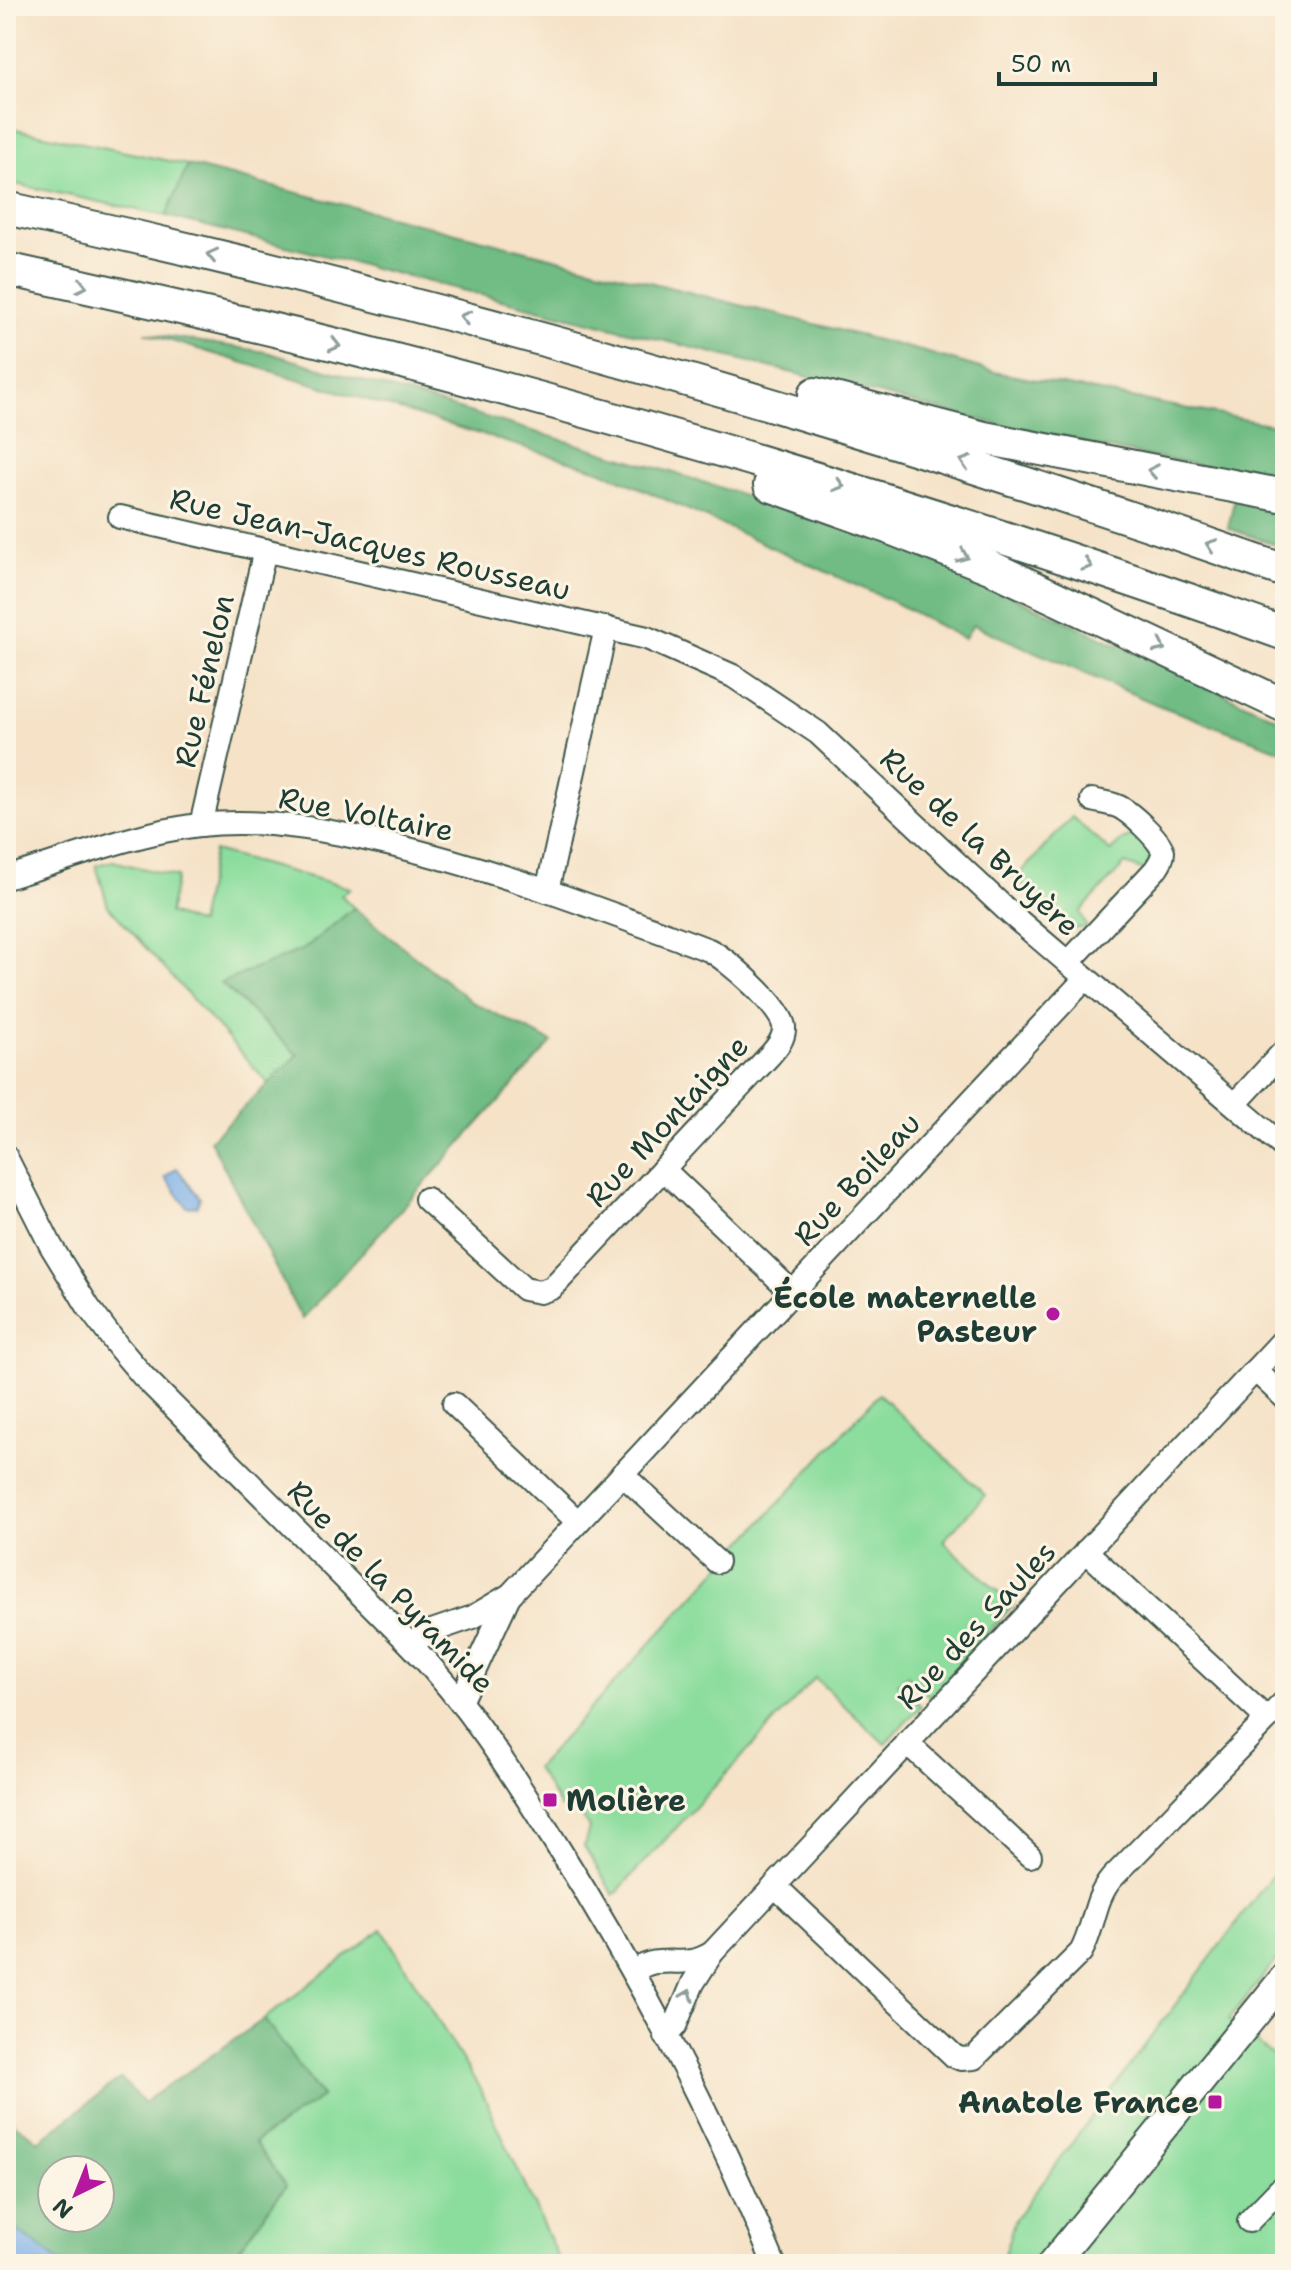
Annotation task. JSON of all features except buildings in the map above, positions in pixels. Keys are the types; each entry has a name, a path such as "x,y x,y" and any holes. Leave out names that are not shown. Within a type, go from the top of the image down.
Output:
{"highway":[{"path":"6,208 258,265 540,337 935,453 1285,571"},
{"path":"6,269 295,335 522,393 888,500 1285,634"},
{"path":"540,337 664,357 984,438 1285,496"},
{"path":"522,393 642,443 872,521 990,567 1285,706"}],"main road":[{"path":"1052,2264 1285,1977"}],"street":[{"name":"Rue Jean-Jacques Rousseau","path":"120,517 606,628"},
{"name":"Rue Fénelon","path":"201,825 265,550"},
{"path":"547,891 606,628"},
{"name":"Rue de la Bruyère","path":"606,628 647,638 721,670 805,723 1085,979 1285,1148"},
{"path":"1068,963 1155,870 1162,858 1157,840 1130,814 1116,805 1092,800"},
{"name":"Rue Voltaire","path":"6,878 150,834 201,825 266,823 319,828 428,853 662,932"},
{"name":"Rue Montaigne","path":"426,1199 524,1289 540,1292 558,1282 770,1055 780,1042 784,1028 773,1006 717,954 662,932"},
{"name":"Rue Boileau","path":"410,1644 432,1631 473,1617 510,1595 1085,979"},
{"path":"1235,1104 1285,1050"},
{"name":"Rue de la Pyramide","path":"6,1157 51,1246 89,1308 123,1353 410,1644 461,1700 597,1908 632,1971 738,2181 774,2264"},
{"path":"663,1169 792,1292"},
{"name":"Rue des Saules","path":"666,2036 675,2026 693,1983 712,1953 1285,1338"},
{"path":"1255,1370 1285,1398"},
{"path":"454,1404 578,1522"},
{"path":"622,1474 717,1562"},
{"path":"1086,1551 1267,1719"},
{"name":"Rue Boileau","path":"461,1700 510,1595"},
{"path":"775,1886 954,2056 967,2060 979,2054 1075,1958 1086,1943 1097,1901 1106,1885 1285,1701"},
{"path":"907,1743 1030,1856"},
{"path":"632,1971 654,1962 690,1962 712,1953"},
{"path":"1249,2221 1285,2184"}],"green space":[{"path":"6,127 188,165 166,216 6,182"},
{"path":"188,165 994,372 1285,427 1285,548 1228,528 1240,473 1057,439 166,216"},
{"path":"145,333 266,352 671,472 906,547 1285,722 1285,752 1158,705 973,625 964,639 900,605 602,471"},
{"path":"1072,817 1110,851 1132,836 1148,844 1153,853 1147,872 1125,864 1080,912 1087,927 1071,929 1015,879"},
{"path":"214,851 350,888 341,895 354,908 304,949 221,983 298,1055 269,1084 108,906 96,865 113,861 177,877 169,913 199,924"},
{"path":"354,908 472,1002 552,1042 302,1319 210,1140 298,1055 221,983 304,949"},
{"path":"879,1394 985,1495 943,1541 1013,1605 930,1697 907,1675 898,1683 921,1706 885,1744 815,1678 614,1895 584,1846 589,1828 578,1810 561,1808 536,1768"},
{"path":"1285,1858 1285,1950 1229,2019 1285,2066 1285,2264 1001,2264 1015,2219"},
{"path":"382,1929 482,2092 561,2264 227,2264 286,2186 254,2143 322,2096 264,2019"},
{"path":"264,2019 322,2097 254,2142 286,2185 227,2264 64,2264 6,2223 6,2117 39,2141 121,2078 143,2103"}],"water":[{"path":"177,1168 200,1198 197,1206 187,1207 165,1177"},
{"path":"6,2223 64,2264 6,2264"}],"place":[{"name":"École maternelle Pasteur","path":"1053,1314"},
{"name":"Molière","path":"550,1800"},
{"name":"Anatole France","path":"1215,2102"}]}
